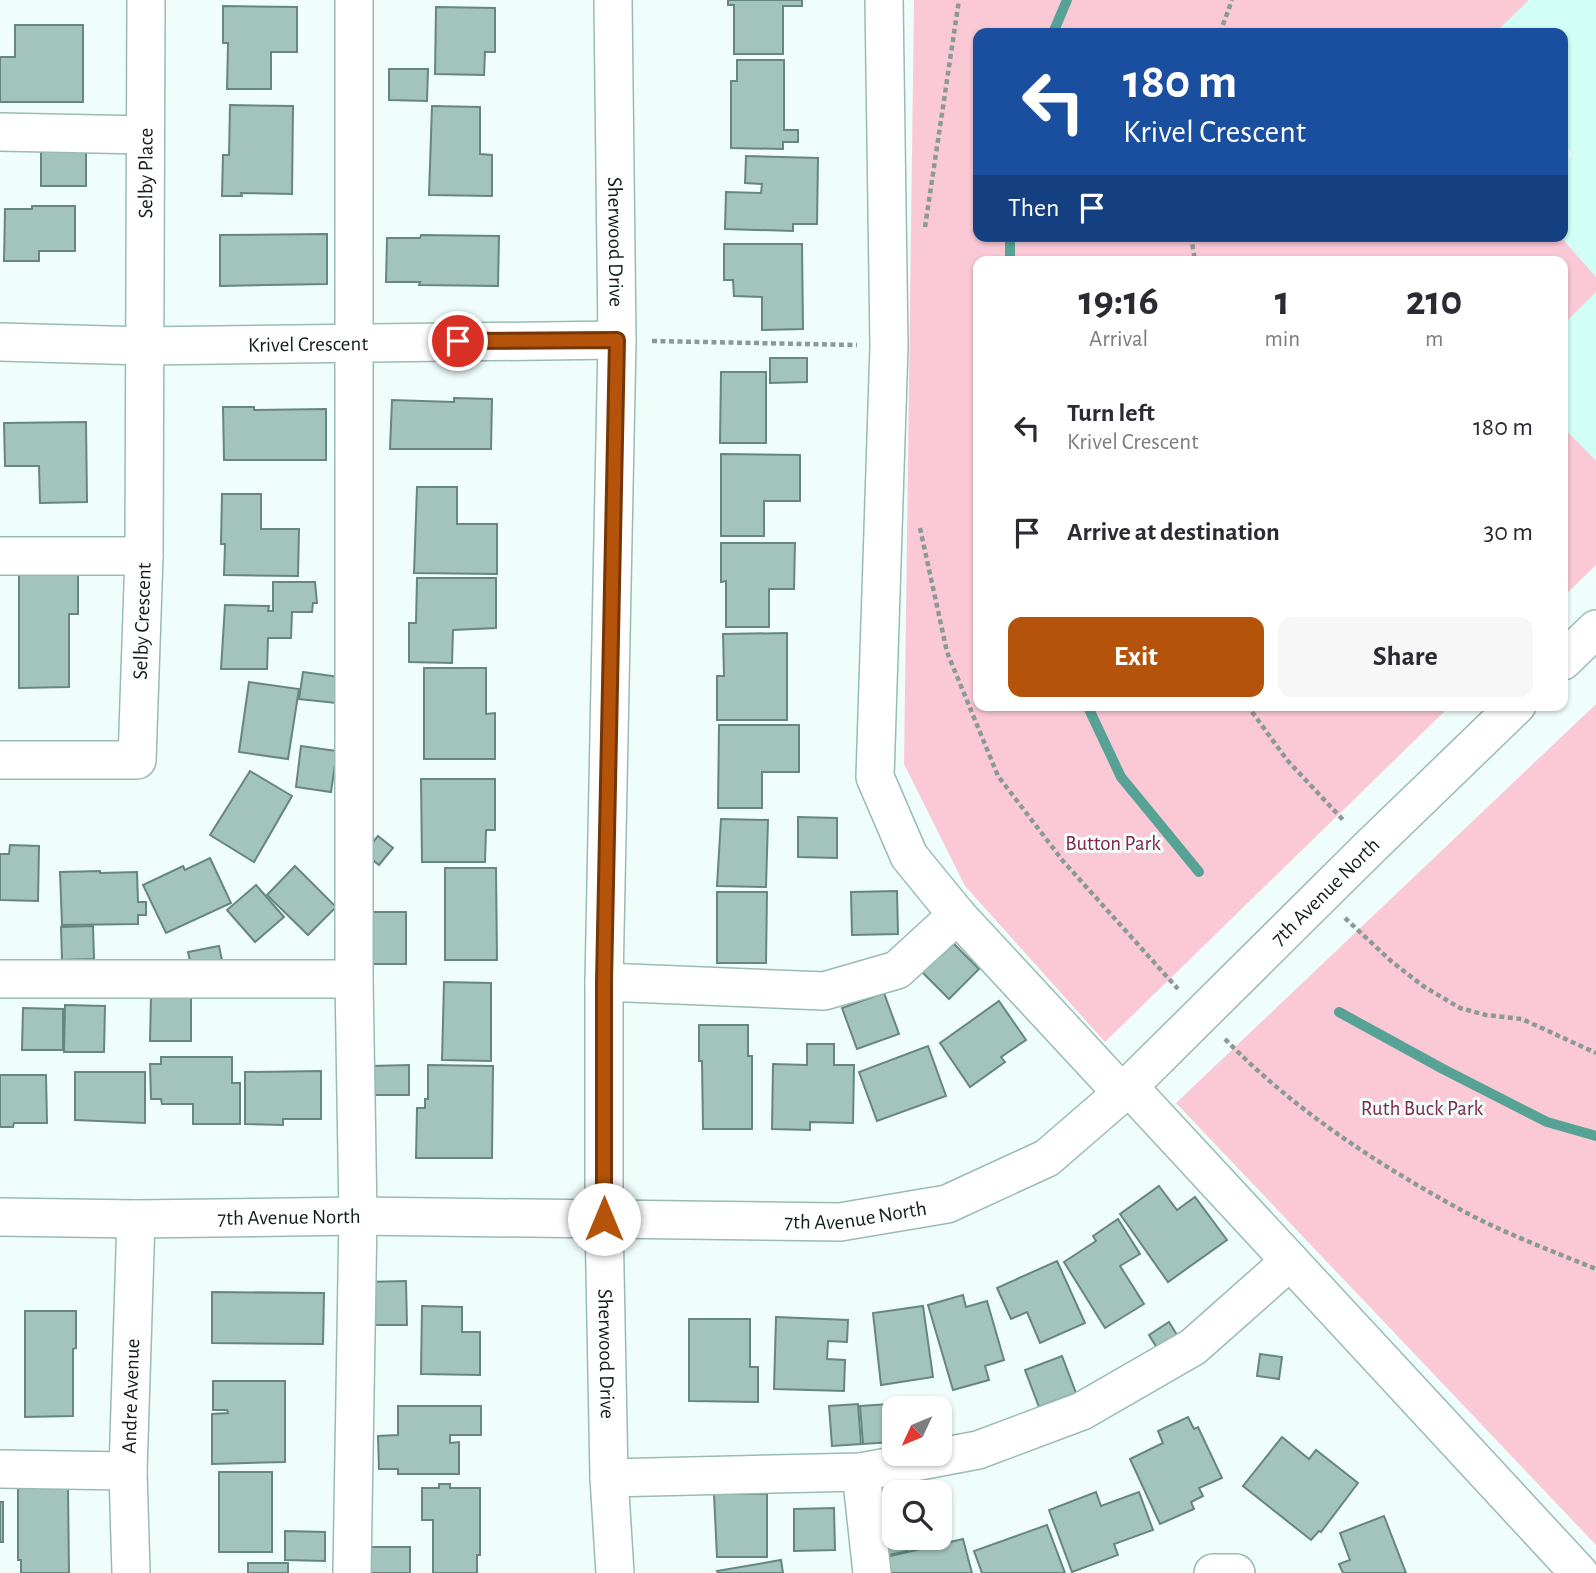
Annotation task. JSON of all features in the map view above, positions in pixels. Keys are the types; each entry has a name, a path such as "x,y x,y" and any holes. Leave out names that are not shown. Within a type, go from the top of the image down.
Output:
{"street":[{"name":"Selby Place","path":"144,346 146,0"},
{"path":"352,1573 358,1216 354,979 354,0"},
{"name":"Sherwood Drive","path":"613,0 617,340 604,982 604,1219 609,1478 615,1573"},
{"path":"884,0 889,346 875,777 909,856 957,915 1290,1261 1579,1573"},
{"path":"0,132 145,135"},
{"name":"Krivel Crescent","path":"0,342 144,346 617,340"},
{"name":"Selby Crescent","path":"0,760 137,760 144,556 144,346"},
{"path":"0,556 144,556"},
{"path":"1568,656 1596,629"},
{"name":"7th Avenue North","path":"0,1217 136,1219 358,1216 840,1222 947,1204 1047,1158 1125,1090 1511,711"},
{"path":"604,982 824,991 897,970 957,915"},
{"path":"0,979 354,979"},
{"name":"Andre Avenue","path":"131,1573 128,1471 136,1219"},
{"path":"609,1478 861,1472 978,1450 1082,1411 1193,1347 1290,1261"},
{"path":"0,1469 128,1471"},
{"path":"861,1472 872,1573"},
{"path":"1213,1573 1236,1573"}],"path":[{"path":"923,237 959,0"},
{"path":"1222,28 1232,0"},
{"path":"617,340 889,346"},
{"path":"918,520 947,652 998,776 1063,861 1152,962 1249,1062 1293,1102 1352,1145 1465,1212 1596,1269"},
{"path":"1251,711 1287,760 1369,848"},
{"path":"1321,896 1391,961 1423,986 1460,1008 1486,1016 1522,1019 1596,1053"}],"shaded area":[{"path":"1529,0 1596,0 1596,277 1565,242 1568,242 1568,159 1572,154 1568,149 1568,28 1500,28"},
{"path":"1596,292 1596,461 1568,432 1568,320"}],"green space":[{"name":"Button Park","path":"914,0 1529,0 1500,28 973,28 973,242 1565,242 1596,277 1596,292 1568,320 1568,256 973,256 973,711 1445,711 1105,1042 965,886 904,764"},
{"path":"1568,432 1596,461 1596,565 1568,592"},
{"name":"Ruth Buck Park","path":"1596,704 1596,1545 1176,1103"}],"building":[{"path":"728,0 802,0 802,6 783,6 783,54 734,54 734,5 728,5"},
{"path":"223,6 297,7 297,52 271,52 271,89 227,89 228,43 223,43"},
{"path":"436,7 495,8 495,52 485,52 484,75 435,74"},
{"path":"15,25 83,25 83,102 0,102 0,57 15,57"},
{"path":"737,60 784,60 784,130 798,130 798,142 783,142 783,149 731,148 731,81 737,81"},
{"path":"389,69 428,69 427,101 389,100"},
{"path":"230,105 293,106 292,194 241,193 242,196 222,196 223,155 229,155"},
{"path":"432,106 480,107 480,154 492,155 492,196 429,195"},
{"path":"41,144 86,145 86,186 41,186"},
{"path":"746,156 818,158 817,224 793,224 793,231 725,229 726,192 761,193 762,184 745,183"},
{"path":"32,206 75,206 75,251 39,251 39,261 4,261 5,209 32,209"},
{"path":"327,234 327,284 220,286 220,235"},
{"path":"421,235 499,236 498,286 386,282 387,238 420,238"},
{"path":"724,244 802,244 803,329 762,330 762,297 734,296 733,280 724,280"},
{"path":"770,358 807,358 807,382 770,383"},
{"path":"721,372 766,372 766,443 720,443"},
{"path":"454,398 492,399 491,449 390,449 392,400 454,402"},
{"path":"223,407 254,407 254,410 326,409 326,460 224,460"},
{"path":"86,422 87,502 40,503 39,466 5,466 4,423"},
{"path":"721,454 800,455 800,501 764,501 764,536 721,536"},
{"path":"417,487 457,487 457,524 497,524 497,574 414,573"},
{"path":"222,494 261,494 261,529 299,529 298,576 224,575 225,544 221,544"},
{"path":"721,543 795,543 794,589 769,589 769,627 726,627 726,581 721,582"},
{"path":"19,573 78,573 78,614 69,614 69,687 19,688"},
{"path":"417,578 496,578 496,628 453,630 452,663 409,662 409,623 416,623"},
{"path":"273,582 315,582 317,603 313,603 312,612 292,612 291,638 268,638 267,669 221,669 225,605 269,606 268,611 273,611"},
{"path":"787,633 787,720 717,720 717,676 724,676 723,634"},
{"path":"424,668 486,668 486,714 495,713 495,759 424,759"},
{"path":"303,672 340,677 336,703 299,699"},
{"path":"249,682 299,689 288,759 239,752"},
{"path":"719,725 799,725 799,772 762,772 762,808 718,808"},
{"path":"301,746 337,751 331,792 296,787"},
{"path":"250,771 292,796 254,862 210,835"},
{"path":"421,779 495,779 495,830 486,830 485,862 422,862"},
{"path":"798,817 837,818 837,858 798,857"},
{"path":"721,819 768,820 766,887 717,886"},
{"path":"378,836 393,848 379,865 364,853"},
{"path":"10,845 39,846 38,901 0,900 0,854 9,854"},
{"path":"210,858 231,903 166,933 143,885 183,866 185,870"},
{"path":"295,866 336,907 308,935 267,895"},
{"path":"445,868 496,868 497,960 445,960"},
{"path":"60,872 137,872 138,902 146,902 146,915 138,915 138,924 62,925"},
{"path":"256,885 284,917 255,942 227,910"},
{"path":"897,891 898,934 852,935 851,892"},
{"path":"717,892 767,892 766,963 717,963"},
{"path":"365,912 406,912 406,964 365,964"},
{"path":"93,926 94,959 62,960 61,927"},
{"path":"949,939 979,969 949,999 919,969"},
{"path":"219,946 223,965 191,965 188,952"},
{"path":"444,982 491,983 491,1061 442,1060"},
{"path":"884,993 899,1034 857,1049 842,1008"},
{"path":"151,995 191,996 191,1041 150,1041"},
{"path":"999,1001 1026,1040 1001,1057 1005,1062 970,1087 940,1043"},
{"path":"65,1005 105,1006 104,1052 64,1052"},
{"path":"23,1008 63,1009 63,1050 22,1050"},
{"path":"699,1025 748,1025 748,1056 752,1056 752,1129 703,1129"},
{"path":"807,1044 834,1044 834,1065 854,1065 853,1123 810,1122 810,1130 772,1129 773,1064 807,1065"},
{"path":"928,1046 946,1096 877,1121 859,1072"},
{"path":"161,1057 232,1057 232,1083 240,1083 240,1124 193,1124 193,1104 162,1104 161,1099 151,1099 150,1064 161,1064"},
{"path":"409,1065 409,1095 371,1095 371,1066"},
{"path":"428,1065 493,1066 492,1158 416,1158 417,1108 425,1108 425,1099 428,1099"},
{"path":"321,1071 321,1119 283,1119 283,1125 245,1124 245,1072"},
{"path":"75,1072 145,1072 145,1123 75,1120"},
{"path":"0,1075 46,1075 47,1123 14,1123 13,1127 0,1127"},
{"path":"1159,1186 1177,1210 1195,1197 1227,1240 1168,1282 1120,1214"},
{"path":"1118,1219 1140,1254 1120,1266 1144,1304 1105,1328 1064,1262 1096,1241 1093,1236"},
{"path":"1057,1261 1085,1323 1040,1343 1027,1312 1011,1319 997,1288"},
{"path":"406,1281 407,1325 366,1325 365,1282"},
{"path":"212,1292 324,1293 323,1344 212,1343"},
{"path":"963,1295 966,1307 987,1301 1004,1360 985,1366 989,1380 953,1390 928,1305"},
{"path":"422,1306 462,1307 462,1332 480,1332 480,1375 421,1374"},
{"path":"923,1306 933,1377 881,1385 873,1313"},
{"path":"25,1311 76,1311 73,1416 25,1417"},
{"path":"776,1317 848,1320 847,1342 828,1341 827,1359 845,1360 844,1391 774,1389"},
{"path":"689,1319 750,1319 750,1367 758,1367 758,1402 689,1401"},
{"path":"1169,1322 1177,1335 1157,1348 1149,1335"},
{"path":"1260,1354 1282,1357 1279,1379 1257,1376"},
{"path":"1062,1356 1076,1393 1039,1407 1025,1370"},
{"path":"213,1381 285,1381 285,1462 212,1464 212,1414 228,1413 227,1410 213,1410"},
{"path":"858,1404 861,1444 832,1446 829,1406"},
{"path":"882,1405 882,1443 863,1444 860,1406"},
{"path":"398,1406 481,1406 481,1435 450,1435 450,1443 459,1442 459,1474 398,1474 398,1469 379,1469 378,1436 398,1435"},
{"path":"1188,1417 1194,1429 1198,1427 1222,1478 1199,1488 1203,1496 1191,1502 1194,1509 1160,1524 1130,1459 1163,1443 1158,1431"},
{"path":"1282,1437 1309,1459 1316,1450 1358,1483 1321,1532 1311,1540 1243,1486"},
{"path":"219,1472 272,1472 272,1552 219,1552"},
{"path":"439,1484 450,1484 450,1488 480,1488 480,1555 477,1555 477,1573 433,1573 433,1520 422,1520 422,1488 439,1488"},
{"path":"18,1488 68,1488 69,1573 21,1573 21,1560 18,1560"},
{"path":"1096,1492 1101,1506 1139,1492 1153,1530 1114,1544 1118,1555 1072,1572 1049,1510"},
{"path":"714,1494 767,1494 767,1557 717,1557"},
{"path":"0,1502 3,1502 3,1542 0,1542"},
{"path":"834,1508 835,1550 794,1551 794,1509"},
{"path":"1384,1516 1406,1573 1343,1573 1339,1564 1350,1560 1340,1533"},
{"path":"1047,1525 1065,1573 982,1573 974,1551"},
{"path":"285,1531 325,1532 325,1561 285,1560"},
{"path":"963,1539 972,1573 886,1573 882,1558 916,1550 952,1550 952,1542"},
{"path":"371,1547 410,1547 410,1573 371,1573"},
{"path":"883,1550 908,1550 908,1551 884,1556"},
{"path":"781,1560 783,1573 717,1571"},
{"path":"248,1563 288,1563 288,1573 248,1573"}],"waterway":[{"path":"1055,28 1067,0"},
{"path":"1010,242 1010,256"},
{"path":"1090,711 1121,777 1199,872"},
{"path":"1339,1012 1547,1122 1596,1136"}],"route":[{"path":"458,341 617,340 604,982 604,1219"}]}
